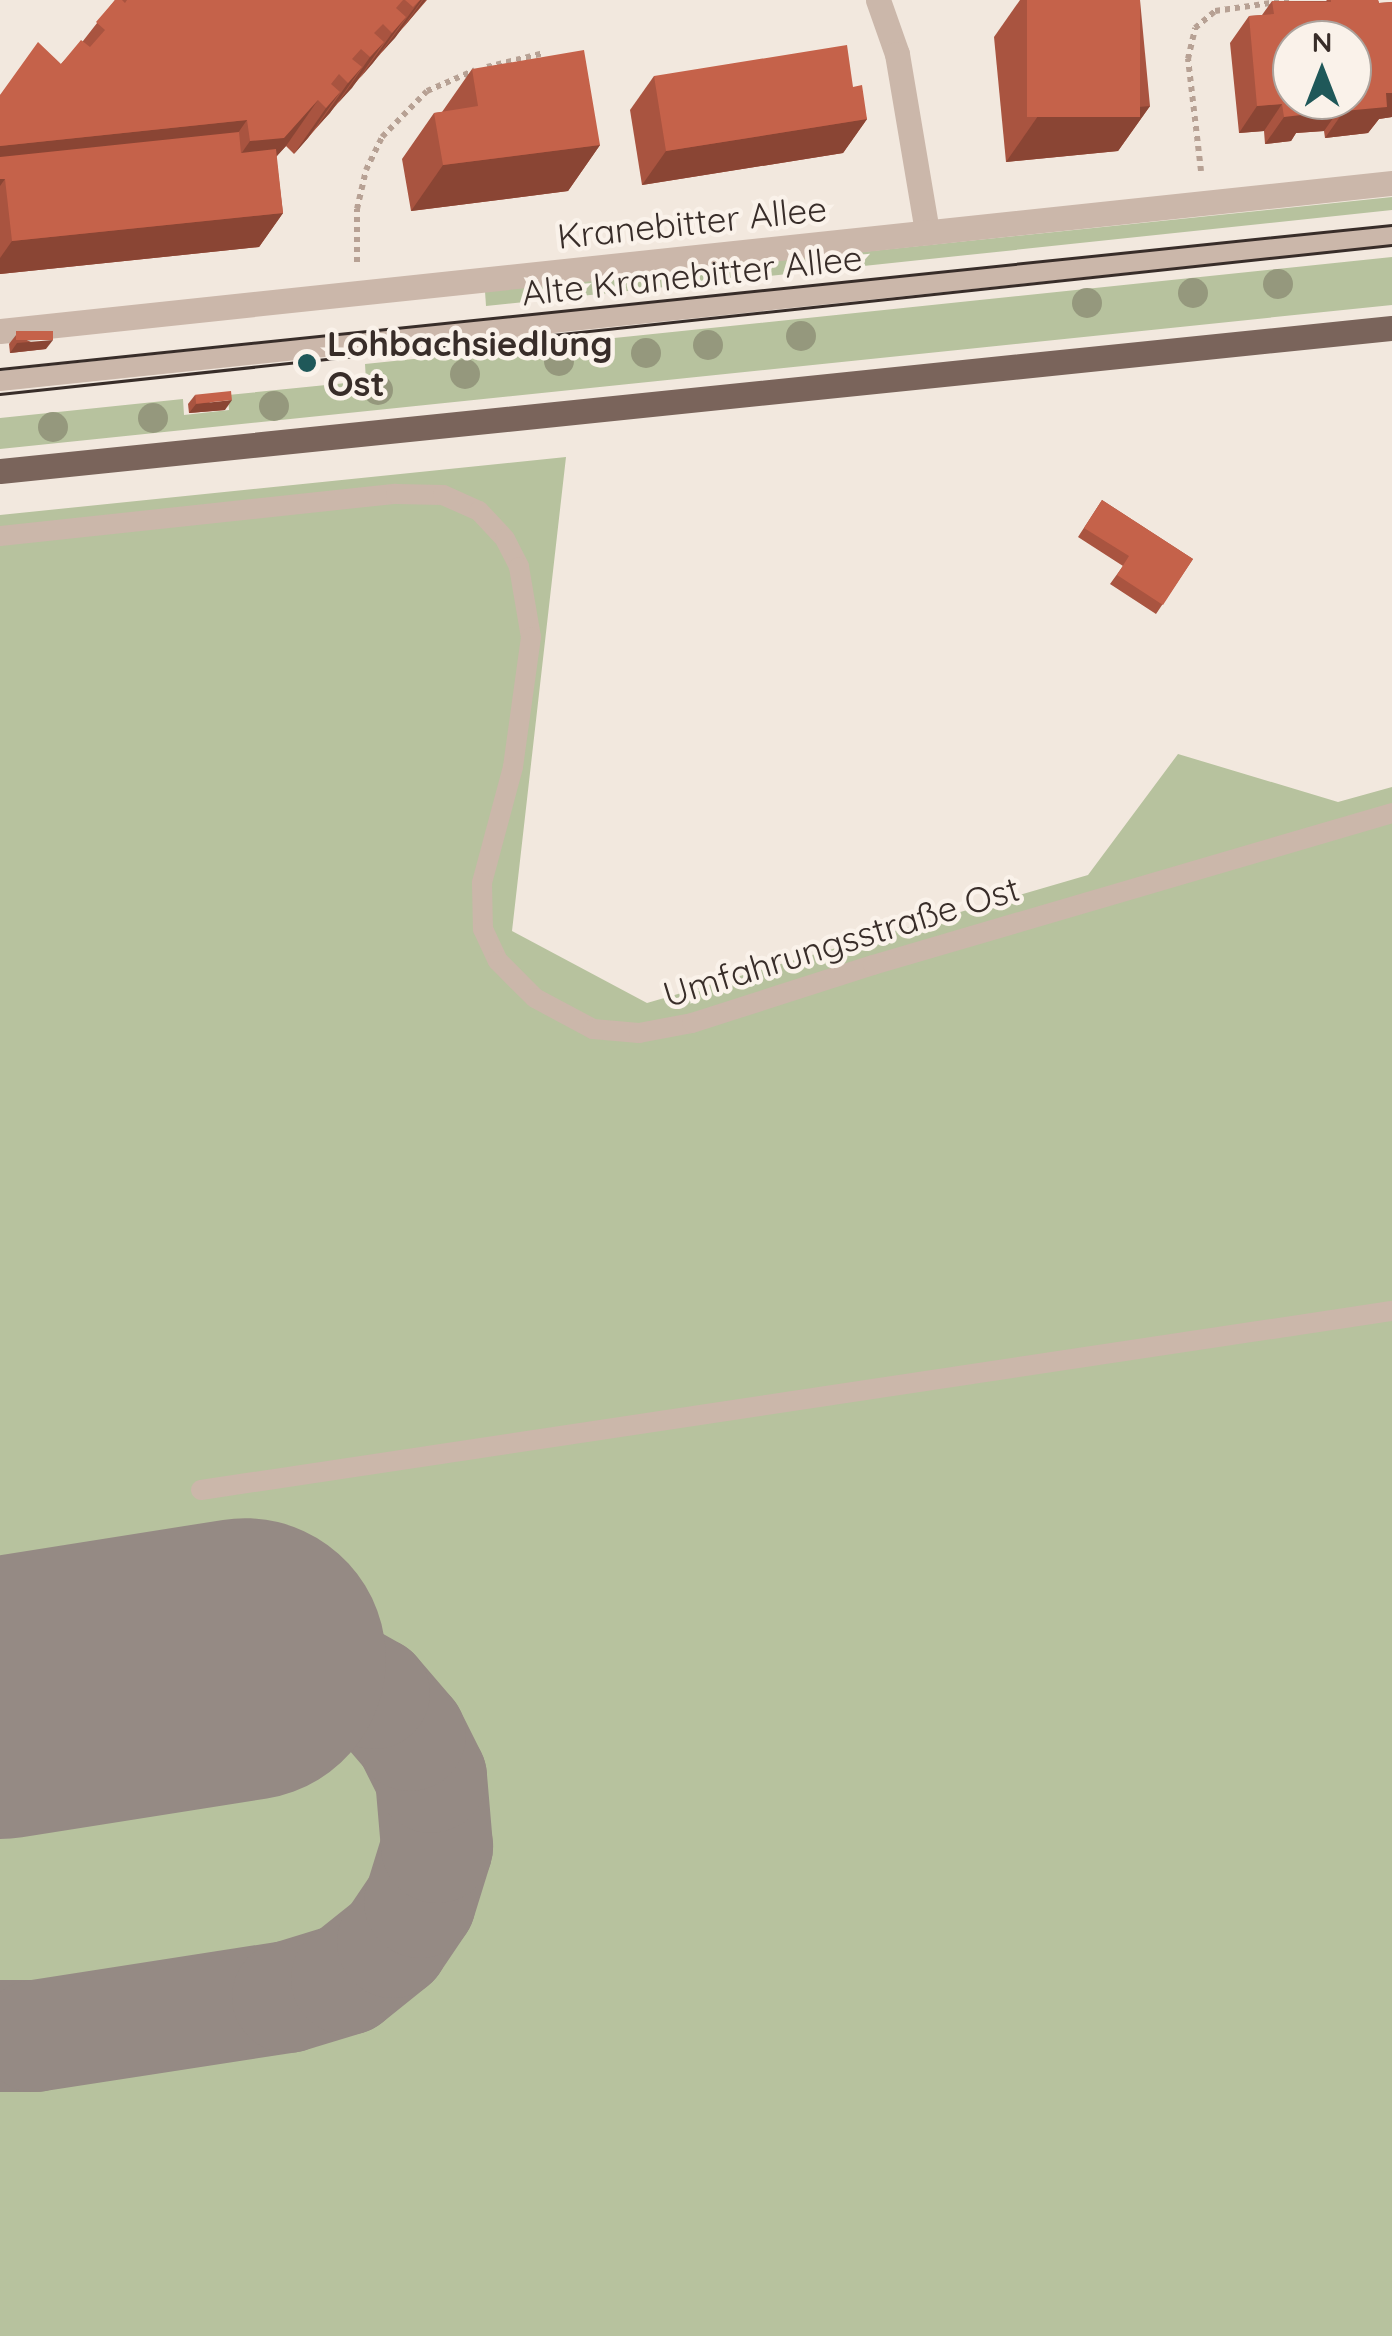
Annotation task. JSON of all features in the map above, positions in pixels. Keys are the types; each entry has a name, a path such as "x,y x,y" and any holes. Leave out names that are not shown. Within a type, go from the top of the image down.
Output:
{"main road":[{"path":"0,471 1392,328"}],"street":[{"path":"878,0 896,54 927,232"},
{"name":"Kranebitter Allee","path":"0,331 1392,182"}],"lane":[{"name":"Alte Kranebitter Allee","path":"0,381 1392,235"},
{"name":"Umfahrungsstraße Ost","path":"0,536 423,492 443,495 479,511 505,538 519,567 531,637 513,767 482,883 483,929 498,961 536,998 593,1029 639,1033 692,1023 873,964 1392,813"},
{"path":"201,1490 1392,1311"}],"path":[{"path":"1204,202 1188,59 1190,37 1200,21 1215,11 1291,0"},
{"path":"359,292 356,230 361,190 374,151 394,121 427,91 456,75 544,53"}],"green space":[{"path":"1392,197 1392,210 486,306 485,291"},
{"path":"1392,257 1392,305 0,449 0,418 183,399 184,415 229,410 228,395 366,381 365,364"},
{"path":"566,457 512,931 647,1003 1088,875 1178,754 1338,802 1392,787 1392,2336 0,2336 0,515"}],"building":[{"path":"115,0 403,0 396,8 406,17 392,33 383,24 374,33 384,42 370,57 361,49 352,59 362,67 348,83 339,74 331,84 340,92 326,108 318,100 284,138 250,141 247,120 0,146 0,95 38,42 61,64 81,40 90,47 105,30 96,22"},
{"path":"1027,0 1140,0 1140,117 1027,117"},
{"path":"1272,1 1392,2 1392,93 1386,93 1387,107 1372,108 1372,20 1272,20 1272,105 1257,106 1249,16 1274,14"},
{"path":"847,45 853,87 862,85 867,119 666,151 654,76"},
{"path":"584,50 600,145 443,165 434,113 478,106 472,69"},
{"path":"239,132 241,153 276,149 283,213 12,241 5,179 0,179 0,157"},
{"path":"16,331 53,331 53,340 16,340"},
{"path":"231,391 232,400 196,404 195,395"},
{"path":"1102,500 1193,559 1163,605 1117,575 1129,556 1084,528"}],"taxiway":[{"path":"0,2036 35,2036 288,1997 347,1979 393,1942 420,1902 437,1847 431,1777 410,1735 374,1693 326,1666 259,1656 245,1659"}],"runway":[{"path":"0,1698 245,1659"}],"tram line":[{"path":"0,369 1392,225"},
{"path":"0,394 1392,245"}],"place":[{"name":"Lohbachsiedlung Ost","path":"307,363"}]}
